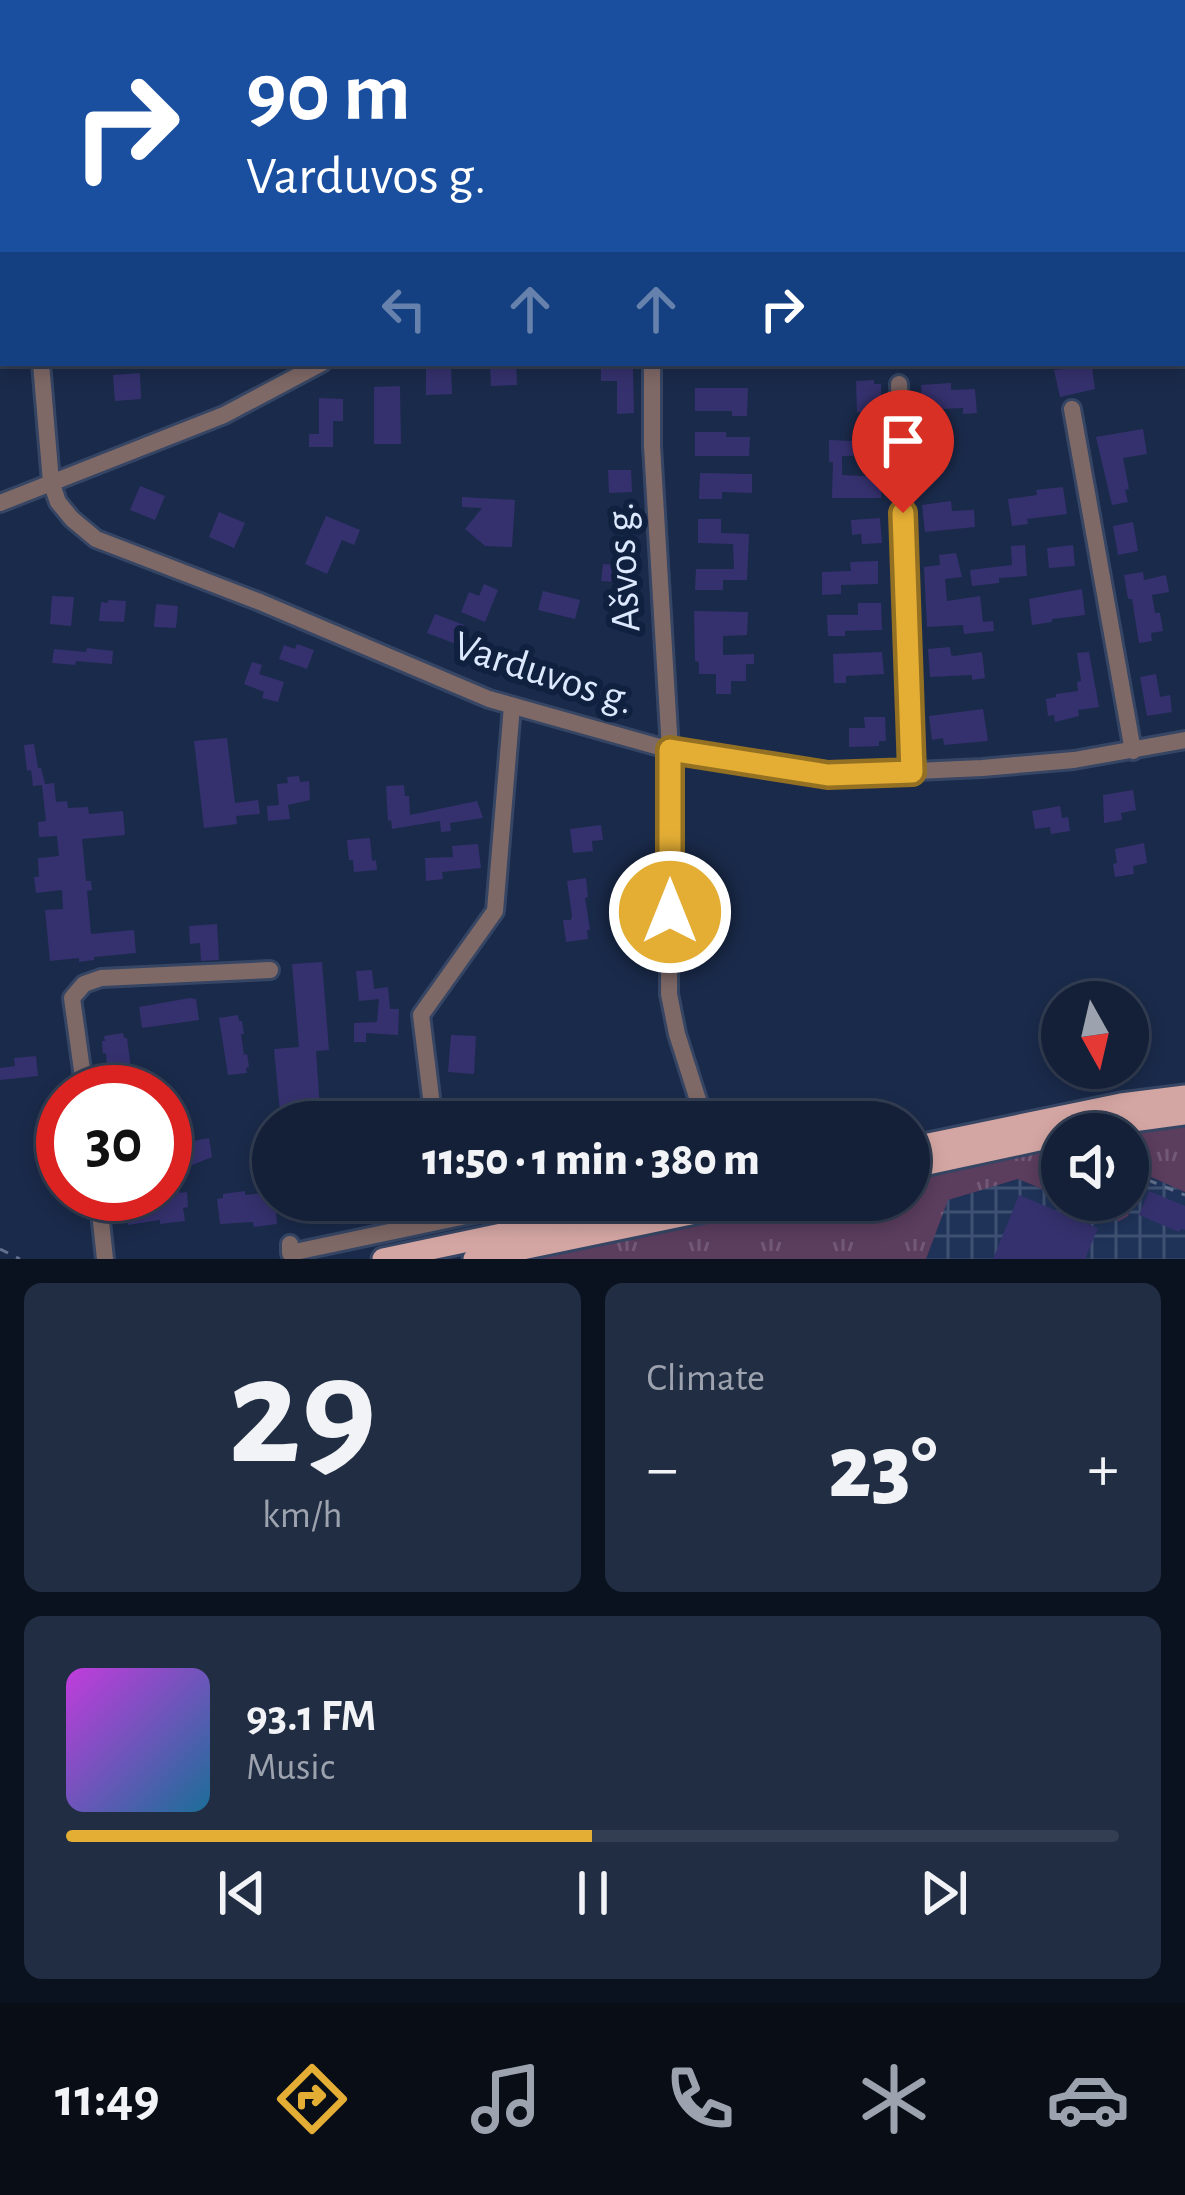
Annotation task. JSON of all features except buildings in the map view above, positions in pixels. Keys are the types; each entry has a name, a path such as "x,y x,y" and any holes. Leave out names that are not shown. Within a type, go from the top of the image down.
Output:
{"main road":[{"path":"930,1144 1121,1104 1185,1096"},
{"path":"1149,1119 1185,1114"},
{"path":"930,1164 1041,1140"},
{"path":"383,1259 564,1221"},
{"path":"474,1259 643,1221"}],"street":[{"path":"41,366 51,482"},
{"path":"0,503 224,416 316,366"},
{"name":"Ašvos g.","path":"652,366 652,446 670,750 670,994 677,1034 699,1101"},
{"path":"898,383 912,772"},
{"path":"1072,409 1133,751"},
{"name":"Varduvos g.","path":"51,482 58,502 96,539 260,602 463,689 670,750 828,775 1074,760 1185,740"},
{"path":"431,1101 421,1015 494,911 512,706"},
{"path":"81,1065 72,998 84,984 101,978 270,970"},
{"path":"101,1221 105,1259"},
{"path":"290,1244 290,1253 404,1221"}],"path":[{"path":"1149,1180 1185,1195"},
{"path":"0,1249 20,1259"}],"shaded area":[{"path":"1149,1176 1185,1192 1185,1259 926,1259 947,1200 1018,1179 1041,1188 1041,1221 1149,1221"}],"green space":[{"path":"1185,1122 1185,1192 1149,1176 1149,1127"},
{"path":"1041,1147 1041,1188 1018,1179 948,1200 926,1259 506,1259 688,1221 930,1221 930,1171"}],"route":[{"path":"670,912 670,750 828,775 912,772 903,513"}]}
